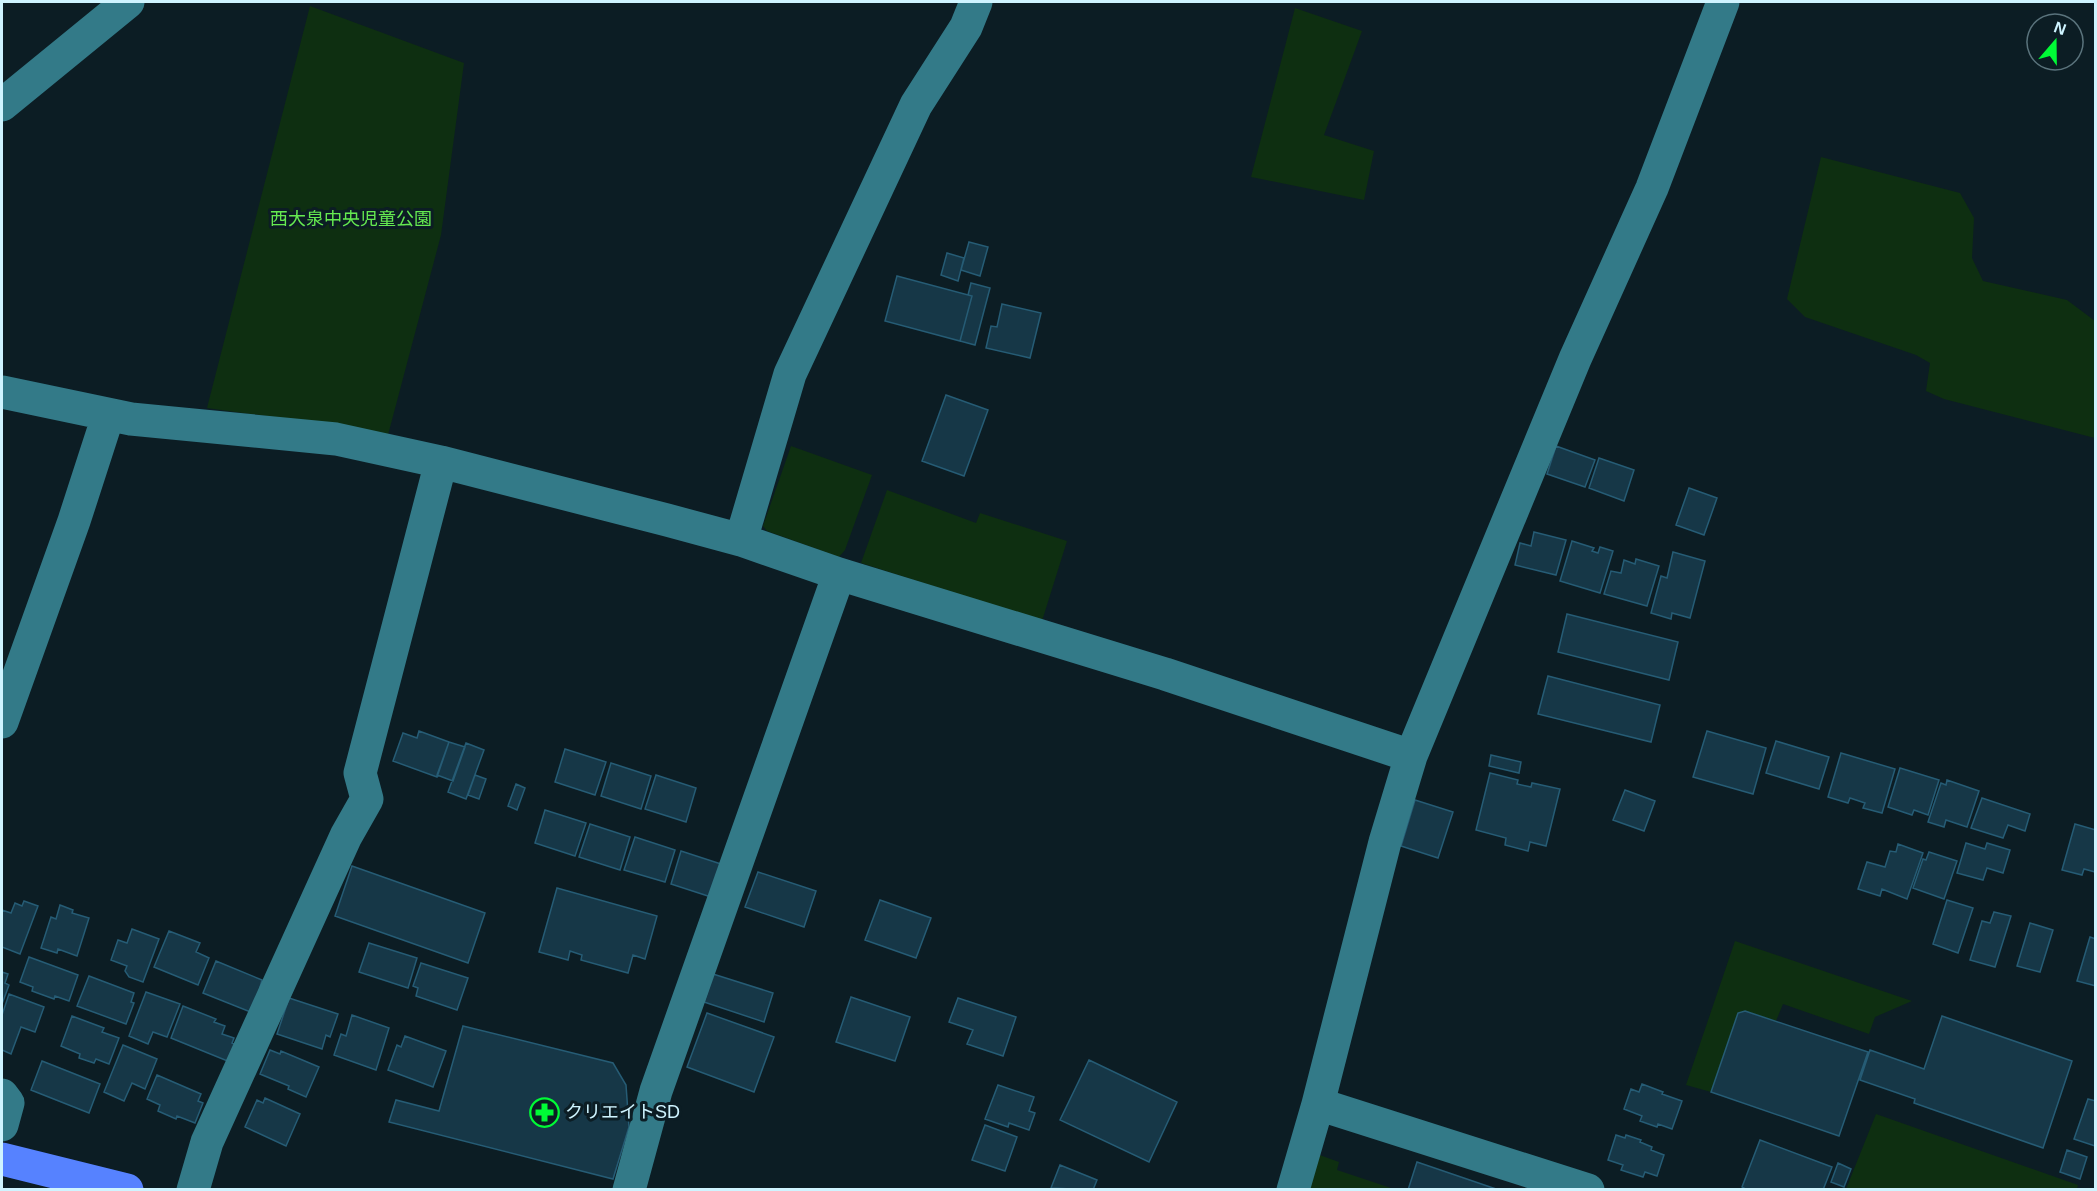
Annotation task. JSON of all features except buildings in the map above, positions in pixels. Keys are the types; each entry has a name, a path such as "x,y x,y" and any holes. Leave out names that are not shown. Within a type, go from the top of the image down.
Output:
{"main road":[{"path":"2,1159 127,1190"}],"street":[{"path":"2,105 128,2"},
{"path":"741,540 790,374 916,105 966,27 976,2"},
{"path":"1293,1190 1318,1104 1378,864 1411,756 1575,359 1652,188 1723,2"},
{"path":"2,392 108,416 336,439 441,462 741,540 839,574 1166,674 1411,756"},
{"path":"2,722 74,521 108,416"},
{"path":"193,1190 207,1142 346,836 367,799 360,773 441,462"},
{"path":"629,1190 656,1091 839,574"},
{"path":"2,1095 8,1103 2,1125"},
{"path":"1318,1104 1588,1190"}],"green space":[{"name":"西大泉中央児童公園","path":"310,6 464,63 441,235 388,435 340,426 207,408"},
{"path":"1295,8 1362,31 1324,135 1374,151 1364,200 1251,177"},
{"path":"1821,157 1960,193 1974,218 1972,258 1983,281 2067,300 2095,321 2095,438 1944,399 1926,391 1930,363 1916,355 1805,317 1787,299"},
{"path":"791,446 872,475 845,550 839,557 767,531 763,526"},
{"path":"887,490 976,523 980,513 1067,541 1042,621 861,563"},
{"path":"1735,941 1912,1001 1875,1017 1869,1034 1783,1004 1776,1021 1745,1011 1738,1013 1711,1092 1686,1085"},
{"path":"1876,1114 2078,1185 2077,1189 1846,1189"},
{"path":"1314,1153 1339,1162 1337,1170 1394,1189 1303,1190"}],"place":[{"name":"クリエイトSD","path":"544,1112"}]}
